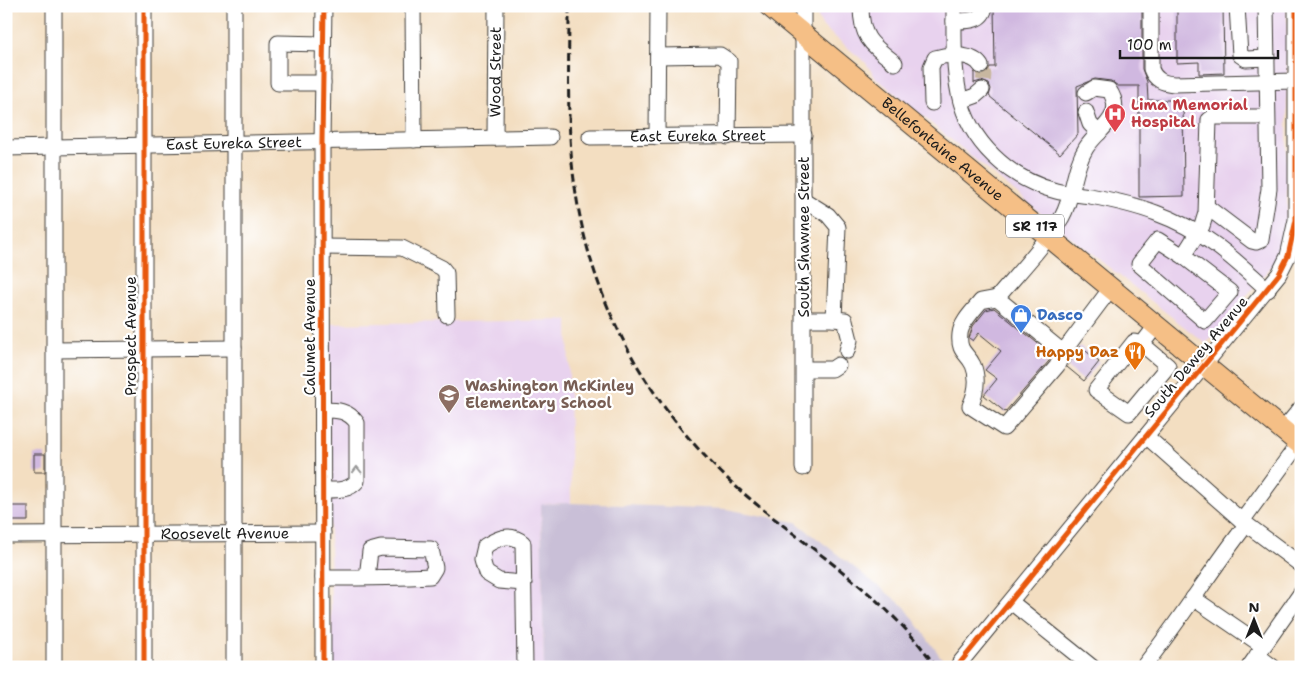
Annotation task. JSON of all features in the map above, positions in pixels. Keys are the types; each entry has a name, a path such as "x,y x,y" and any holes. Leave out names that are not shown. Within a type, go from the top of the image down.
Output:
{"main road":[{"name":"Bellefontaine Avenue","path":"769,6 1203,366 1300,444"}],"street":[{"path":"54,6 54,667"},
{"name":"Prospect Avenue","path":"144,6 144,667"},
{"path":"234,6 234,667"},
{"name":"Calumet Avenue","path":"323,667 322,142 324,6"},
{"path":"413,6 414,140"},
{"name":"Wood Street","path":"495,138 496,6"},
{"path":"657,137 658,6"},
{"name":"South Shawnee Street","path":"803,6 803,468"},
{"path":"861,6 863,27 868,41 894,63"},
{"path":"985,6 984,13 978,18 954,13 955,56 961,101 976,134 990,153 1006,167 1036,185 1134,205 1198,231 1226,252 1268,290"},
{"path":"1150,6 1150,65 1157,79 1174,84 1296,81"},
{"path":"1237,6 1240,55 1246,59 1267,58"},
{"path":"1207,207 1252,241 1258,242 1264,229 1269,189 1266,6"},
{"name":"South Dewey Avenue","path":"959,664 1203,366 1268,290 1279,274 1293,241 1296,220 1296,81 1299,22 1296,6"},
{"path":"323,44 278,44 278,84 323,83"},
{"path":"658,56 720,55 729,61 728,137"},
{"path":"932,103 931,62 938,57 955,56 973,59 981,66"},
{"path":"1086,94 1091,89 1102,87 1109,90 1114,98 1112,119 1086,148 1078,164 1061,217 1048,236 997,298 981,301 960,332 961,352 972,363 976,378 975,394 970,406 1004,428 1057,366 1062,352 1111,288"},
{"path":"961,101 975,96 982,90"},
{"path":"1086,112 1090,124 1099,132"},
{"path":"1183,256 1205,219 1207,207 1209,120 1213,117 1267,117"},
{"name":"East Eureka Street","path":"590,138 804,135"},
{"name":"East Eureka Street","path":"6,148 550,138"},
{"path":"1269,189 1297,190"},
{"path":"804,200 828,215 838,227 834,318"},
{"path":"1158,240 1183,256 1230,292 1206,321 1139,264 1158,240"},
{"path":"322,247 402,248 442,268 446,274 447,315"},
{"path":"997,298 1062,352"},
{"path":"804,319 834,318 844,320 850,340 847,351"},
{"path":"1142,344 1156,326"},
{"path":"1129,413 1168,366 1142,344 1134,342 1096,390 1129,413 1244,523 1301,565"},
{"path":"1162,361 1177,344"},
{"path":"54,350 234,348"},
{"path":"804,369 832,369 838,365"},
{"path":"323,410 340,410 352,416 357,423 357,481 354,486 343,490 323,490"},
{"path":"1282,430 1299,414"},
{"path":"1143,667 1163,643 1206,577 1300,444"},
{"name":"Roosevelt Avenue","path":"6,535 323,533"},
{"path":"323,578 367,578"},
{"path":"524,584 525,667"},
{"path":"1256,656 1301,593"},
{"path":"1193,598 1256,656 1273,667"},
{"path":"1011,602 1092,667"}],"shaded area":[{"name":"Lima Memorial Hospital","path":"818,6 1287,6 1287,209 1283,235 1275,262 1206,344 1050,221 875,77 866,63 822,26 818,18"},
{"name":"Washington McKinley Elementary School","path":"568,320 571,503 541,504 544,667 332,667 327,324"},
{"path":"571,503 726,509 796,522 905,607 948,667 544,667 541,504"}],"building":[{"path":"994,6 1142,6 1142,69 1147,82 1148,100 1183,100 1184,196 1139,197 1139,86 1118,86 1111,81 1095,79 1077,86 1078,134 1060,154 989,96 991,89 989,84 981,81 974,83 974,72 983,75 988,73 990,67 995,67"},
{"path":"1177,6 1223,6 1224,73 1199,74 1199,62 1177,63"},
{"path":"994,308 1052,355 1049,361 1005,412 984,395 997,379 985,370 1001,351 979,333 973,341 969,338 973,326 986,310"},
{"path":"1080,346 1099,362 1084,381 1067,367"},
{"path":"34,454 45,454 45,472 34,472"},
{"path":"8,506 28,506 28,521 8,521"}],"tunnel":[{"path":"981,66 984,75 982,90"}],"railway":[{"path":"569,6 569,119 575,187 584,233 597,278 614,321 635,362 660,401 688,437 720,472 755,503 875,599 897,620 936,667"}],"cycle path":[{"path":"144,6 144,667"},
{"path":"323,667 322,142 324,6"},
{"path":"959,664 1279,274 1288,256 1296,220 1296,6"}],"place":[{"name":"Lima Memorial Hospital","path":"1115,133"},
{"name":"Dasco","path":"1021,334"},
{"name":"Happy Daz","path":"1135,371"},
{"name":"Washington McKinley Elementary School","path":"449,414"}]}
